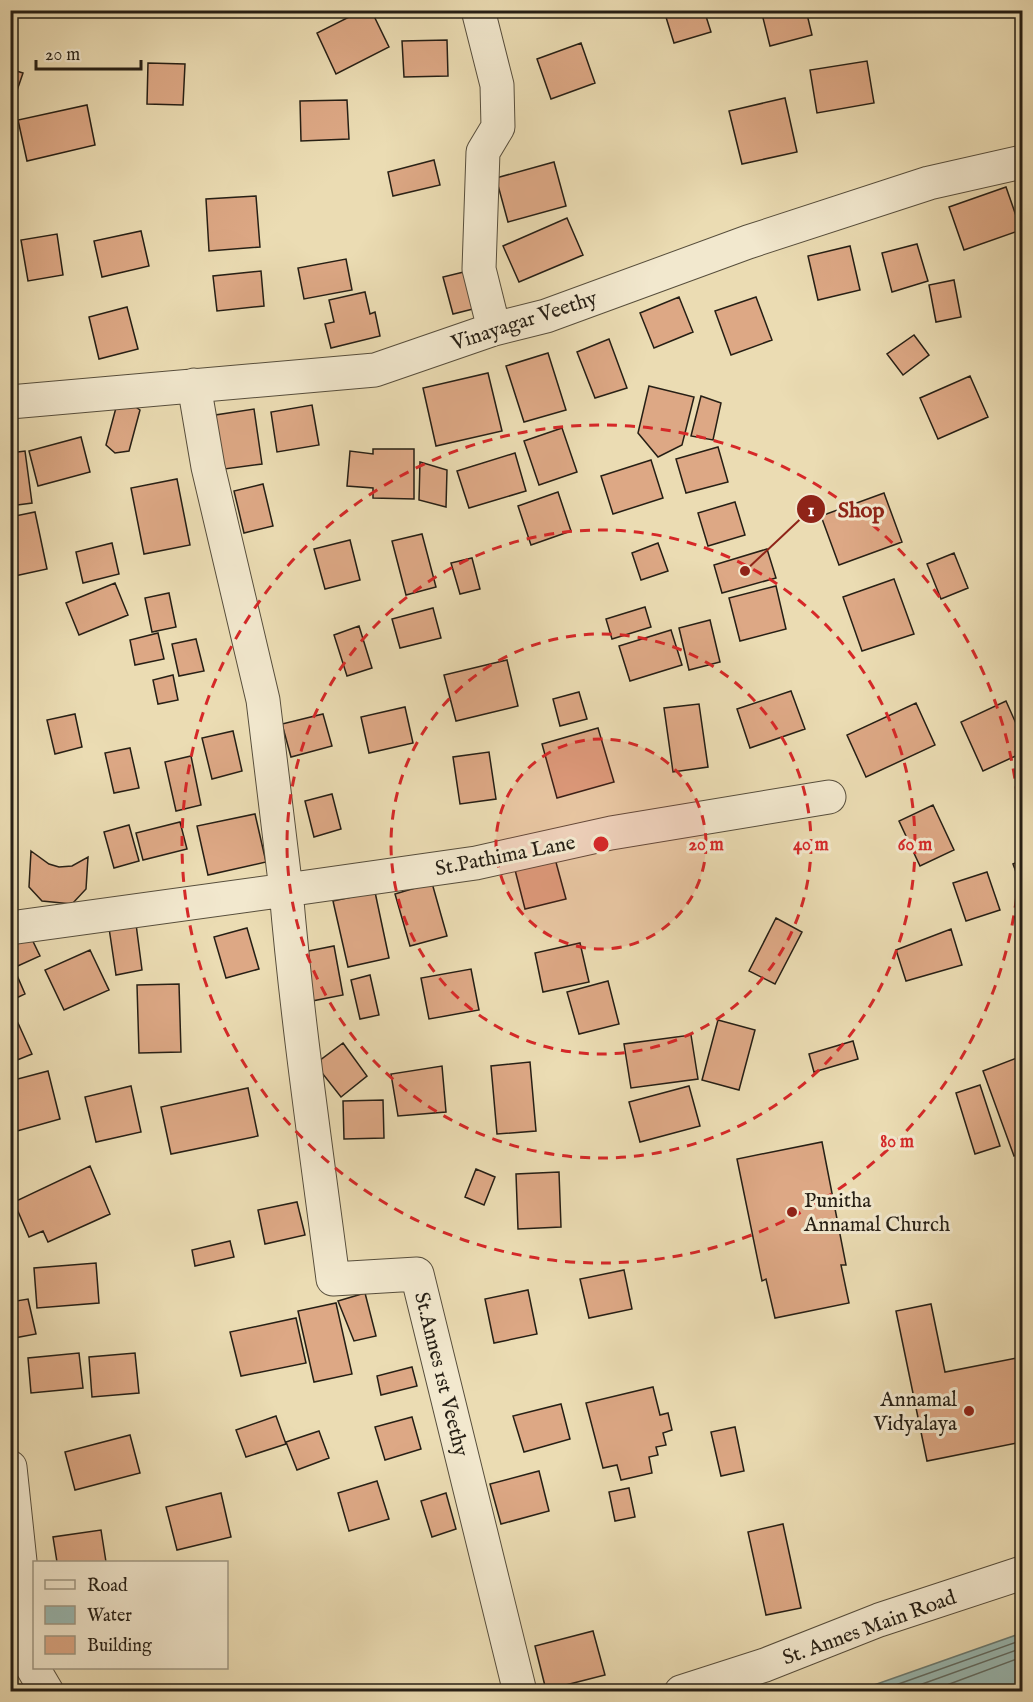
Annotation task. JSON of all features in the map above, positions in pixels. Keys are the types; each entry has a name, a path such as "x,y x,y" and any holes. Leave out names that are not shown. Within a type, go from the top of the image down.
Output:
{"street":[{"path":"478,10 497,85 498,127 483,152 479,269 494,329"},
{"name":"Vinayagar Veethy","path":"10,402 375,370 494,329 546,316 748,242 929,183 1023,162"},
{"path":"194,385 208,467 263,700 286,890"},
{"name":"St.Pathima Lane","path":"10,928 476,863 611,833 829,797"},
{"name":"St.Annes 1st Veethy","path":"286,890 293,974 302,1019 333,1279 417,1274 520,1692"},
{"path":"10,1467 33,1668"},
{"name":"St. Annes Main Road","path":"681,1692 765,1665 879,1620 1023,1573"},
{"path":"33,1669 47,1692"}],"water":[{"path":"1022,1633 1022,1691 857,1691"}],"building":[{"path":"363,10 371,10 389,47 336,74 317,33"},
{"path":"678,10 704,10 711,32 674,43 665,14"},
{"path":"761,10 806,10 812,35 770,46"},
{"path":"447,40 448,76 404,77 402,41"},
{"path":"581,43 595,83 551,99 537,59"},
{"path":"867,61 874,103 817,113 810,70"},
{"path":"148,63 185,64 183,105 147,104"},
{"path":"10,69 23,73 10,111"},
{"path":"785,98 797,152 742,164 729,111"},
{"path":"347,100 349,139 301,141 300,101"},
{"path":"87,105 95,145 27,161 18,120"},
{"path":"434,160 440,185 393,196 388,172"},
{"path":"554,162 566,206 508,222 496,178"},
{"path":"1006,187 1021,230 964,250 949,207"},
{"path":"256,196 260,247 209,251 206,199"},
{"path":"567,218 583,255 519,282 503,246"},
{"path":"141,231 149,266 102,277 94,241"},
{"path":"57,234 63,275 28,281 21,240"},
{"path":"917,244 928,281 892,292 882,253"},
{"path":"850,246 860,290 818,300 808,256"},
{"path":"346,259 352,290 304,299 298,268"},
{"path":"472,270 481,307 453,314 443,277"},
{"path":"261,271 264,306 217,311 213,276"},
{"path":"954,280 961,317 936,322 929,285"},
{"path":"365,292 370,314 375,312 380,336 331,348 325,324 334,322 329,300"},
{"path":"679,297 693,332 654,348 640,313"},
{"path":"756,297 772,340 731,355 715,311"},
{"path":"127,307 138,349 99,359 89,317"},
{"path":"914,335 929,355 903,375 887,354"},
{"path":"609,339 627,388 595,398 577,352"},
{"path":"548,353 566,410 524,422 506,366"},
{"path":"488,373 502,431 436,446 423,388"},
{"path":"970,376 988,417 938,439 920,398"},
{"path":"649,386 694,397 682,445 658,457 638,433"},
{"path":"701,396 721,403 713,440 691,436"},
{"path":"130,403 140,410 129,451 115,453 106,445 117,404"},
{"path":"312,405 319,445 277,452 271,412"},
{"path":"254,409 262,464 217,470 209,416"},
{"path":"562,428 577,472 539,485 524,441"},
{"path":"81,437 90,472 38,486 29,451"},
{"path":"718,447 728,482 686,493 676,459"},
{"path":"373,449 414,449 414,499 373,498 373,488 347,486 350,451 373,454"},
{"path":"25,451 32,503 10,506 10,453"},
{"path":"515,453 526,491 469,508 457,471"},
{"path":"651,460 663,498 613,514 601,476"},
{"path":"420,462 447,470 446,507 419,500"},
{"path":"177,479 190,545 144,554 131,488"},
{"path":"263,484 273,526 244,533 234,491"},
{"path":"558,492 571,531 531,545 518,506"},
{"path":"884,493 902,542 839,565 821,516"},
{"path":"735,502 745,535 708,546 698,513"},
{"path":"35,512 47,569 10,577 10,517"},
{"path":"422,534 436,587 406,595 392,541"},
{"path":"350,540 360,580 325,589 314,549"},
{"path":"112,543 119,574 83,583 76,552"},
{"path":"658,543 668,571 641,580 632,553"},
{"path":"767,549 776,578 722,593 714,565"},
{"path":"954,553 968,588 941,599 927,564"},
{"path":"472,558 480,589 460,594 451,563"},
{"path":"894,579 914,634 862,651 843,597"},
{"path":"115,583 128,615 79,635 66,603"},
{"path":"776,586 786,629 740,641 729,598"},
{"path":"169,593 176,627 152,632 145,598"},
{"path":"645,607 651,627 612,639 606,619"},
{"path":"433,608 441,638 400,648 392,619"},
{"path":"710,620 720,662 689,670 679,628"},
{"path":"359,626 372,668 347,676 334,635"},
{"path":"671,630 682,665 630,681 619,646"},
{"path":"158,633 164,659 135,665 130,640"},
{"path":"196,639 204,671 179,676 172,644"},
{"path":"507,660 518,706 456,721 444,675"},
{"path":"173,675 178,700 158,704 153,680"},
{"path":"791,691 805,729 750,748 737,709"},
{"path":"579,692 587,719 560,726 553,699"},
{"path":"1006,701 1022,737 1022,753 983,771 961,722"},
{"path":"916,703 935,745 866,777 847,735"},
{"path":"699,704 708,767 673,772 664,708"},
{"path":"405,707 413,743 369,753 361,717"},
{"path":"75,714 82,747 55,754 47,720"},
{"path":"323,714 332,746 291,757 282,724"},
{"path":"598,728 614,782 557,798 542,744"},
{"path":"233,731 242,771 212,779 202,738"},
{"path":"130,748 139,788 114,793 105,753"},
{"path":"489,752 496,799 460,804 453,757"},
{"path":"191,756 201,805 176,811 165,762"},
{"path":"332,794 341,829 314,837 305,801"},
{"path":"933,805 954,850 920,866 899,821"},
{"path":"255,814 266,862 208,875 197,826"},
{"path":"180,822 187,849 143,860 136,833"},
{"path":"129,825 139,861 114,868 104,832"},
{"path":"31,851 49,864 59,867 72,866 88,857 86,889 72,904 42,901 29,887"},
{"path":"554,855 566,899 525,909 514,866"},
{"path":"1022,860 1022,888 1013,864"},
{"path":"987,872 1000,910 966,921 953,883"},
{"path":"432,883 447,936 410,946 395,894"},
{"path":"375,892 389,958 348,967 333,901"},
{"path":"776,918 802,932 775,984 749,971"},
{"path":"136,924 142,970 116,975 109,928"},
{"path":"247,928 259,969 226,978 214,937"},
{"path":"27,929 40,956 11,969 10,937"},
{"path":"951,929 962,965 906,981 896,950"},
{"path":"580,943 589,982 543,992 535,953"},
{"path":"334,946 343,995 312,1001 303,952"},
{"path":"90,950 109,990 64,1010 45,970"},
{"path":"471,969 479,1010 429,1019 421,978"},
{"path":"16,973 25,994 10,1001 10,975"},
{"path":"370,975 379,1015 360,1019 351,980"},
{"path":"608,981 619,1024 579,1034 567,992"},
{"path":"179,984 181,1052 139,1053 137,985"},
{"path":"718,1020 755,1030 739,1090 702,1080"},
{"path":"18,1023 32,1054 10,1063 10,1027"},
{"path":"691,1035 698,1079 631,1088 624,1044"},
{"path":"853,1041 858,1059 814,1072 809,1054"},
{"path":"343,1043 367,1076 341,1097 315,1064"},
{"path":"1022,1056 1022,1152 1014,1156 983,1071"},
{"path":"530,1062 536,1131 497,1134 491,1066"},
{"path":"442,1066 446,1112 398,1116 391,1074"},
{"path":"48,1071 60,1119 10,1133 10,1081"},
{"path":"980,1085 1000,1146 975,1154 956,1093"},
{"path":"131,1086 141,1132 96,1142 85,1097"},
{"path":"689,1086 700,1126 640,1142 629,1102"},
{"path":"248,1088 258,1136 171,1154 161,1107"},
{"path":"383,1100 384,1138 344,1139 343,1101"},
{"name":"Punitha Annamal Church","path":"822,1142 846,1265 841,1265 849,1303 775,1318 766,1279 762,1281 737,1159"},
{"path":"90,1166 110,1214 48,1242 43,1231 29,1237 14,1202"},
{"path":"476,1169 495,1177 484,1205 465,1197"},
{"path":"559,1172 561,1227 518,1229 516,1174"},
{"path":"297,1202 305,1235 265,1244 258,1210"},
{"path":"230,1241 234,1257 195,1266 192,1250"},
{"path":"96,1263 99,1303 37,1308 34,1268"},
{"path":"624,1270 632,1309 589,1318 580,1279"},
{"path":"528,1290 537,1334 494,1343 485,1299"},
{"path":"365,1293 376,1336 354,1341 338,1301"},
{"path":"28,1299 36,1334 14,1338 10,1302"},
{"path":"336,1303 352,1374 314,1382 298,1311"},
{"name":"Annamal Vidyalaya","path":"931,1304 945,1372 1022,1357 1022,1442 927,1461 896,1311"},
{"path":"296,1318 306,1363 241,1376 230,1332"},
{"path":"79,1353 83,1388 31,1393 28,1358"},
{"path":"135,1353 139,1393 92,1397 89,1357"},
{"path":"412,1367 417,1386 381,1395 377,1376"},
{"path":"653,1387 660,1415 668,1413 672,1430 663,1433 666,1445 656,1447 658,1455 649,1457 652,1473 621,1480 617,1465 603,1468 586,1403"},
{"path":"561,1404 570,1439 524,1452 513,1416"},
{"path":"276,1416 286,1444 246,1457 236,1430"},
{"path":"412,1417 421,1449 385,1460 375,1427"},
{"path":"735,1427 744,1471 721,1476 711,1432"},
{"path":"319,1431 329,1458 297,1470 286,1442"},
{"path":"130,1435 140,1473 75,1490 65,1452"},
{"path":"539,1471 549,1511 501,1524 490,1484"},
{"path":"377,1481 389,1519 349,1531 338,1493"},
{"path":"629,1488 635,1517 615,1521 609,1492"},
{"path":"221,1493 231,1537 177,1550 166,1507"},
{"path":"446,1493 456,1529 432,1537 421,1501"},
{"path":"783,1524 801,1608 766,1615 748,1532"},
{"path":"101,1530 106,1561 57,1561 53,1537"},
{"path":"593,1631 605,1675 546,1690 535,1646"}],"place":[{"name":"Shop","path":"745,571"},
{"name":"Punitha Annamal Church","path":"792,1212"},
{"name":"Annamal Vidyalaya","path":"969,1411"}]}
